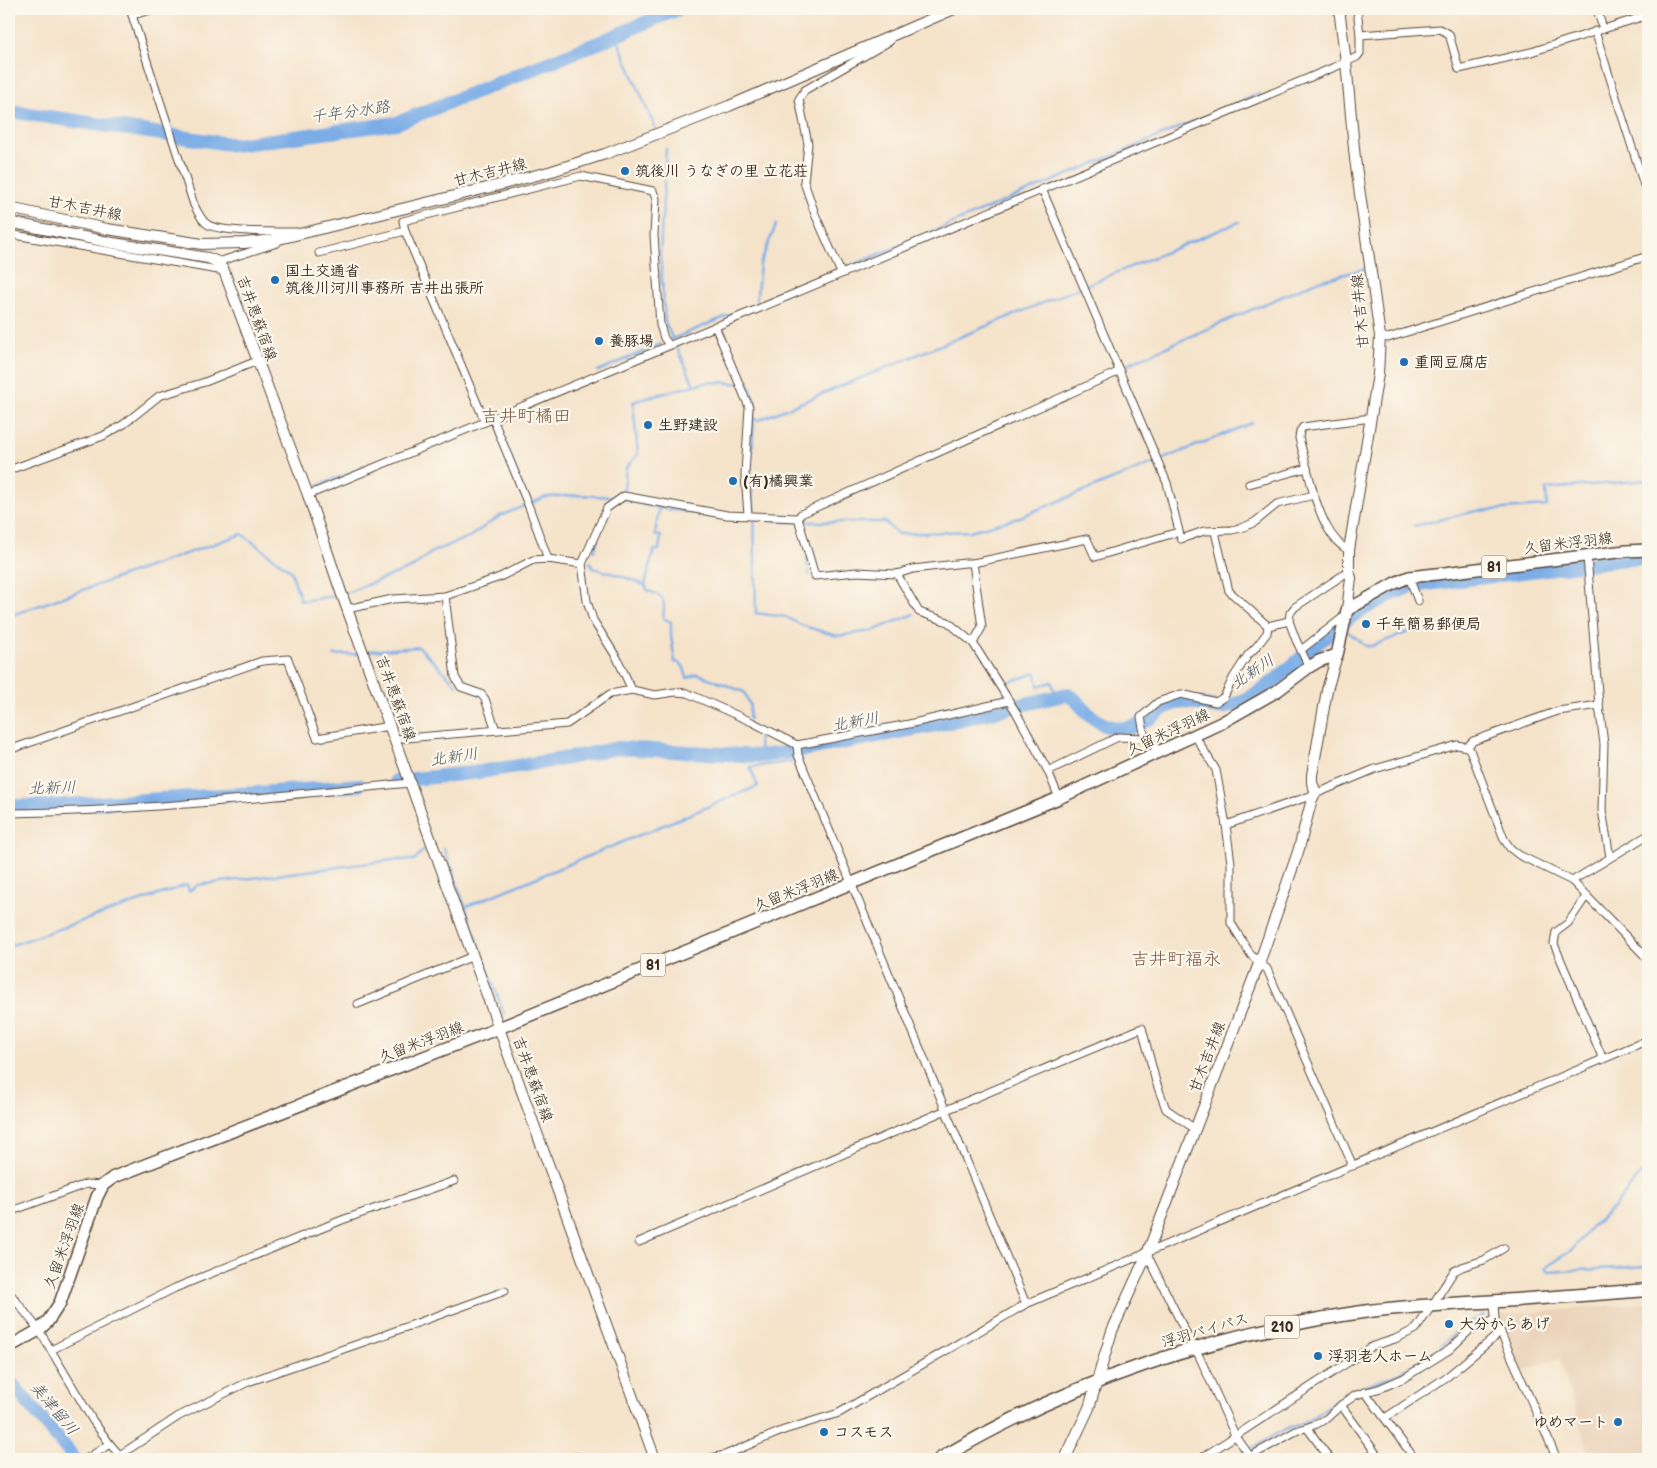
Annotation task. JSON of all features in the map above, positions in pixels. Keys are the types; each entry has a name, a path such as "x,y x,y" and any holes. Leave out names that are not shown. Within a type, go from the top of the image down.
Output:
{"highway":[{"name":"浮羽バイパス","path":"940,1459 1051,1401 1137,1367 1194,1348 1263,1331 1369,1311 1433,1304 1648,1290"}],"main road":[{"name":"甘木吉井線","path":"9,208 107,229 202,244 275,240 514,182 605,154 729,106 954,9"},
{"name":"甘木吉井線","path":"1339,9 1355,159 1380,336 1378,374 1349,550 1351,578 1345,621"},
{"name":"吉井恵蘇宿線","path":"9,222 113,243 208,258 221,267 308,495 408,779 655,1459"},
{"name":"久留米浮羽線","path":"1345,621 1395,583 1410,579 1626,551 1648,550"},
{"path":"1337,655 1345,621"},
{"name":"甘木吉井線","path":"1065,1459 1089,1408 1112,1331 1147,1254 1260,961 1298,852 1312,799 1316,792 1312,783 1312,775 1327,690 1337,655"},
{"name":"久留米浮羽線","path":"11,1347 40,1330 60,1303 92,1209 103,1185 114,1177 499,1028 1059,798 1195,736 1255,705 1277,691 1308,664 1337,655"}],"street":[{"path":"154,9 132,12 194,205 207,224 214,227 255,232 312,232"},
{"path":"308,495 1357,57 1360,53 1360,35 1356,9"},
{"path":"1596,9 1603,29"},
{"path":"1360,35 1440,29 1449,34 1459,69 1531,52 1648,15"},
{"path":"1595,31 1644,185 1648,186"},
{"path":"841,274 815,214 804,182 808,144 799,98 805,90 890,41 891,36"},
{"path":"484,422 405,231 403,221 582,176 652,191 656,199 654,235 660,325 664,338 670,345"},
{"path":"1042,189 1160,465 1167,483 1181,539 1204,531 1210,530 1215,532 1244,527 1255,522 1277,504 1314,495"},
{"path":"319,253 405,231"},
{"path":"9,234 221,267 312,232"},
{"path":"1380,336 1388,338 1648,256"},
{"path":"716,326 749,407 745,474 752,515"},
{"path":"9,470 103,436 124,424 159,396 205,382 257,361"},
{"path":"1120,371 801,514 798,522 815,576 858,572 897,574 913,569 973,563 1087,539 1095,557 1178,532"},
{"path":"1349,550 1340,544 1327,528 1314,495 1299,438 1300,431 1303,428 1371,418"},
{"path":"493,419 548,559"},
{"path":"1249,484 1307,468"},
{"path":"632,690 618,658 593,620 587,601 582,564 607,508 624,496 727,515 752,515 798,522"},
{"path":"1215,532 1228,591 1268,626"},
{"path":"1587,557 1604,744 1602,810 1610,857"},
{"path":"347,609 392,599 445,596 500,577 533,560 548,559 582,564"},
{"path":"973,563 982,627 974,641"},
{"path":"1308,664 1289,621 1290,613 1295,607 1349,571"},
{"path":"897,574 919,612 948,622 974,641 1048,771 1059,798"},
{"path":"1410,579 1418,601"},
{"path":"445,596 455,676 462,687 481,694 485,699 496,730"},
{"path":"1268,626 1289,621"},
{"path":"1301,650 1345,621"},
{"path":"1161,752 1145,738 1141,717 1158,702 1181,694 1216,702 1224,697 1243,663 1267,633 1268,626"},
{"path":"9,750 262,661 288,659 317,738 390,726"},
{"path":"395,739 567,724 610,694 632,690 655,695 675,692 687,693 752,722 796,745 1012,706"},
{"path":"1467,747 1473,742 1558,711 1599,705"},
{"path":"1195,736 1216,770 1231,864 1231,923 1252,955 1267,969 1353,1166"},
{"path":"1048,771 1118,737 1145,738"},
{"path":"796,745 797,754 1026,1304"},
{"path":"1226,825 1310,796 1375,769 1457,745 1467,747 1470,750 1504,839 1510,848 1535,864 1572,881 1648,959"},
{"path":"9,813 73,812 204,802 408,779"},
{"path":"1572,881 1648,835"},
{"path":"1587,896 1568,923 1556,932 1554,944 1603,1060"},
{"path":"358,1004 473,956"},
{"path":"639,1242 1142,1028 1156,1082 1166,1109 1195,1129"},
{"path":"707,1459 725,1455 784,1430 839,1413 1026,1304 1648,1040"},
{"path":"51,1350 175,1288 342,1220 454,1181"},
{"path":"9,1212 86,1184 103,1185"},
{"path":"1200,1459 1373,1346 1395,1339 1416,1329 1454,1271 1484,1260 1504,1248"},
{"path":"1147,1254 1235,1435 1250,1457 1289,1435 1327,1418 1341,1404 1365,1392 1381,1388 1404,1378 1449,1350 1470,1330 1495,1320"},
{"path":"9,1292 40,1330 94,1421 121,1457 179,1416 248,1382 505,1291"},
{"path":"1494,1301 1495,1320 1557,1459"},
{"path":"1385,1418 1448,1376 1500,1332"},
{"path":"1365,1392 1415,1459"},
{"path":"1341,1404 1380,1459"},
{"path":"1307,1428 1330,1459"},
{"path":"86,1459 110,1444"}],"shaded area":[{"path":"1648,1303 1648,1459 1591,1459 1559,1358 1520,1372 1499,1322 1500,1315"}],"waterway":[{"name":"千年分水路","path":"9,111 235,145 397,123 678,9"},
{"path":"616,36 656,130"},
{"path":"844,269 1259,94"},
{"path":"666,149 660,254 665,322 672,338"},
{"path":"755,419 759,420 1239,222"},
{"path":"776,225 760,264 756,305 836,272"},
{"path":"1123,366 1315,282 1364,269"},
{"path":"670,340 749,307"},
{"path":"598,371 661,344"},
{"path":"677,347 694,385"},
{"path":"614,497 624,489 626,468 638,454 633,402 709,382 749,384 755,402 752,451 749,460 754,510 756,613 786,617 801,625 837,636 872,631 914,614"},
{"path":"772,520 790,522 885,522 898,534 970,531 1015,519 1252,423"},
{"path":"312,488 393,456"},
{"path":"1414,526 1476,511 1547,506 1546,489 1648,480"},
{"path":"346,593 413,567 432,552 469,537 500,516 546,497 579,495 614,497 659,508 722,517"},
{"path":"659,508 655,535 661,536 659,550 654,550 645,585 648,591 658,595 663,600 663,618 671,622 675,662 682,665 687,678 698,674 744,692 750,705 750,719"},
{"path":"9,616 242,534 291,571 301,601 340,595"},
{"path":"594,551 598,540"},
{"path":"807,559 808,567"},
{"name":"北新川","path":"396,781 480,772 618,748 760,756 785,753 936,725 1068,694 1090,715 1103,724 1116,728 1130,727 1138,725 1160,710 1178,703 1185,702 1217,708 1230,706 1245,700 1272,683 1333,630 1351,617 1381,600 1412,586 1626,559 1648,559"},
{"path":"590,562 593,568 645,585"},
{"path":"1347,631 1366,646 1371,646 1423,627"},
{"path":"976,643 1003,684 1036,673 1038,686 1052,682 1056,697"},
{"path":"368,651 419,647 457,685"},
{"path":"334,655 358,654"},
{"path":"758,728 760,756"},
{"path":"465,907 758,786 750,767 796,761"},
{"name":"北新川","path":"9,806 52,806 359,785"},
{"path":"444,848 504,1014"},
{"path":"9,946 187,885 189,891 198,885 393,860 414,860 424,850"},
{"path":"1648,1170 1639,1176 1614,1207 1592,1226 1572,1250 1545,1268 1548,1272 1648,1266"},
{"path":"1234,1459 1278,1433 1310,1420 1343,1396 1360,1387 1391,1377 1411,1366 1438,1350 1458,1329 1484,1315"},
{"name":"美津留川","path":"9,1380 75,1459"}],"place":[{"name":"筑後川 うなぎの里 立花荘","path":"625,171"},
{"name":"国土交通省 筑後川河川事務所 吉井出張所","path":"275,280"},
{"name":"養豚場","path":"599,341"},
{"name":"重岡豆腐店","path":"1404,362"},
{"name":"生野建設","path":"648,425"},
{"name":"(有)橘興業","path":"733,481"},
{"name":"千年簡易郵便局","path":"1366,624"},
{"name":"大分からあげ","path":"1449,1324"},
{"name":"浮羽老人ホーム","path":"1318,1356"},
{"name":"ゆめマート","path":"1618,1422"},
{"name":"コスモス","path":"824,1432"}],"district":[{"name":"吉井町橘田","path":"526,416"},
{"name":"吉井町福永","path":"1176,959"}]}
